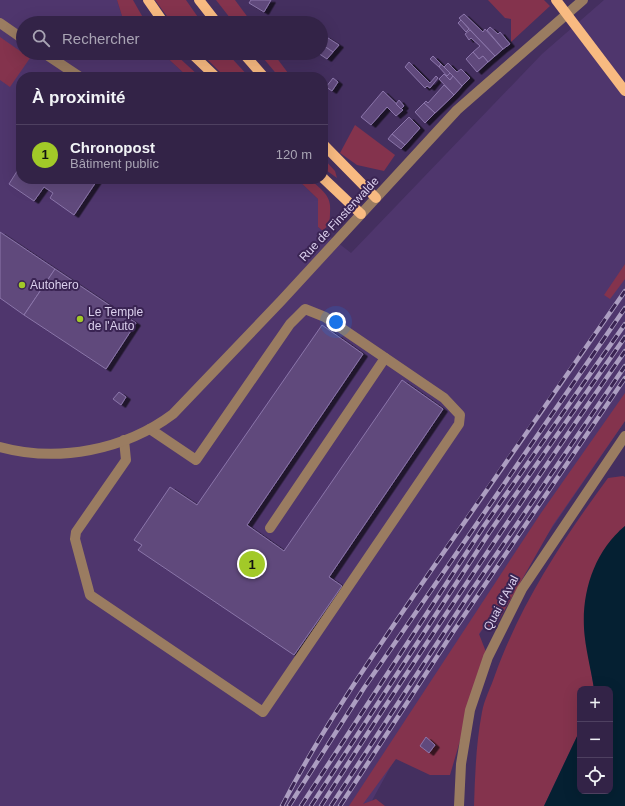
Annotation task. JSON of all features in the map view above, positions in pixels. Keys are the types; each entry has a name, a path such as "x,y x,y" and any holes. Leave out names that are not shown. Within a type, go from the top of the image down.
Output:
{"main road":[{"path":"148,0 159,16"},
{"path":"199,0 212,16"},
{"path":"556,0 625,92"},
{"path":"198,60 211,72"},
{"path":"249,60 260,72"},
{"path":"328,149 376,198"},
{"path":"328,183 361,214"}],"street":[{"name":"Rue de Finsterwalde","path":"0,447 23,452 50,454 79,452 110,445 124,440 150,429 169,417 185,403 466,101 583,0"},
{"path":"0,23 16,34"},
{"path":"54,60 72,72"},
{"path":"124,440 126,460 76,532 75,539 90,595 263,712 459,424 460,415 444,398 325,317 305,309 290,324 196,460 150,429"},
{"path":"270,528 385,358"},
{"name":"Quai d'Aval","path":"460,806 461,764 470,710 488,657 522,589 625,436"}],"shaded area":[{"path":"0,0 117,0 122,16 16,16 16,60 170,60 183,72 16,72 16,184 302,184 318,199 318,227 351,253 542,54 604,0 625,0 625,421 410,736 391,766 369,806 0,806"},
{"path":"117,0 133,0 142,16 122,16"},
{"path":"155,0 186,0 197,16 167,16"},
{"path":"216,0 235,0 247,16 229,16"},
{"path":"488,0 544,0 550,6 511,42 511,19 505,18"},
{"path":"0,37 16,48 16,60 29,60 20,72 16,72 16,78 10,87 0,80"},
{"path":"170,60 182,60 195,72 183,72"},
{"path":"208,60 233,60 244,72 220,72"},
{"path":"265,60 278,60 287,72 275,72"},
{"path":"355,125 395,155 384,171 357,165 340,153"},
{"path":"328,163 335,171 337,178 328,172"},
{"path":"302,184 315,184 328,197 330,218 328,225 323,231 318,227 318,199"},
{"path":"625,264 625,279 610,299 604,295"},
{"path":"625,393 625,421 553,525 495,627 483,628 479,634 486,652 450,775 430,775 396,759 363,804 376,799 385,806 349,806 541,513"},
{"path":"625,477 625,526 619,531 584,629 594,686 577,686 577,736 544,806 474,806 477,747 482,712 505,648 544,572 575,524 608,478"}],"water":[{"path":"625,526 625,806 544,806 577,736 577,794 613,794 613,686 593,686 584,628 584,614 585,600 592,572 598,559 615,536"}],"building":[{"path":"251,0 271,0 264,12 249,3"},
{"path":"464,14 483,32 485,29 503,49 495,56 459,18"},
{"path":"461,20 469,29 466,32 458,23"},
{"path":"490,27 498,34 500,32 510,44 503,49 487,30"},
{"path":"470,30 495,56 488,62 483,56 479,59 473,52 480,46 471,38 469,40 465,34"},
{"path":"328,38 339,45 333,52 328,49"},
{"path":"328,49 333,52 328,58"},
{"path":"473,52 479,59 483,56 488,62 477,72 466,59"},
{"path":"433,56 441,64 439,67 430,59"},
{"path":"409,62 430,83 436,76 438,78 430,88 427,86 425,88 405,67"},
{"path":"448,63 457,72 461,69 470,78 462,86 444,67"},
{"path":"441,64 450,73 447,76 439,67"},
{"path":"450,73 453,76 450,80 446,77"},
{"path":"444,74 450,80 453,76 462,86 454,95 439,79"},
{"path":"333,78 338,82 332,91 328,88 328,84"},
{"path":"444,85 454,95 435,113 424,103 426,101 428,103"},
{"path":"383,91 403,110 396,116 387,107 371,125 361,117"},
{"path":"399,100 404,106 401,109 396,104"},
{"path":"424,103 435,113 425,123 415,112"},
{"path":"409,117 420,128 405,145 392,134"},
{"path":"392,134 405,145 401,149 388,139"},
{"path":"16,173 16,184 95,184 74,215 50,198 53,193 44,187 34,201 9,184"},
{"name":"Autohero","path":"0,232 55,269 24,315 0,298"},
{"name":"Le Temple de l'Auto","path":"55,269 136,323 106,369 24,315"},
{"path":"322,325 363,354 247,525 284,551 402,380 443,409 329,577 342,586 294,655 138,550 142,545 134,540 170,487 197,505"},
{"path":"119,392 126,397 121,405 113,399"},
{"path":"426,737 435,745 429,753 420,746"}],"railway":[{"path":"282,806 297,777 366,666 625,291"},
{"path":"289,806 364,688 625,308"},
{"path":"301,806 484,526 625,324"},
{"path":"311,806 489,533 625,337"},
{"path":"321,806 471,577 625,351"},
{"path":"331,806 468,596 625,366"},
{"path":"340,806 453,632 625,378"}],"place":[{"name":"Autohero","path":"22,285"},
{"name":"Le Temple de l'Auto","path":"80,319"},
{"name":"Chronopost","path":"252,564"}]}
